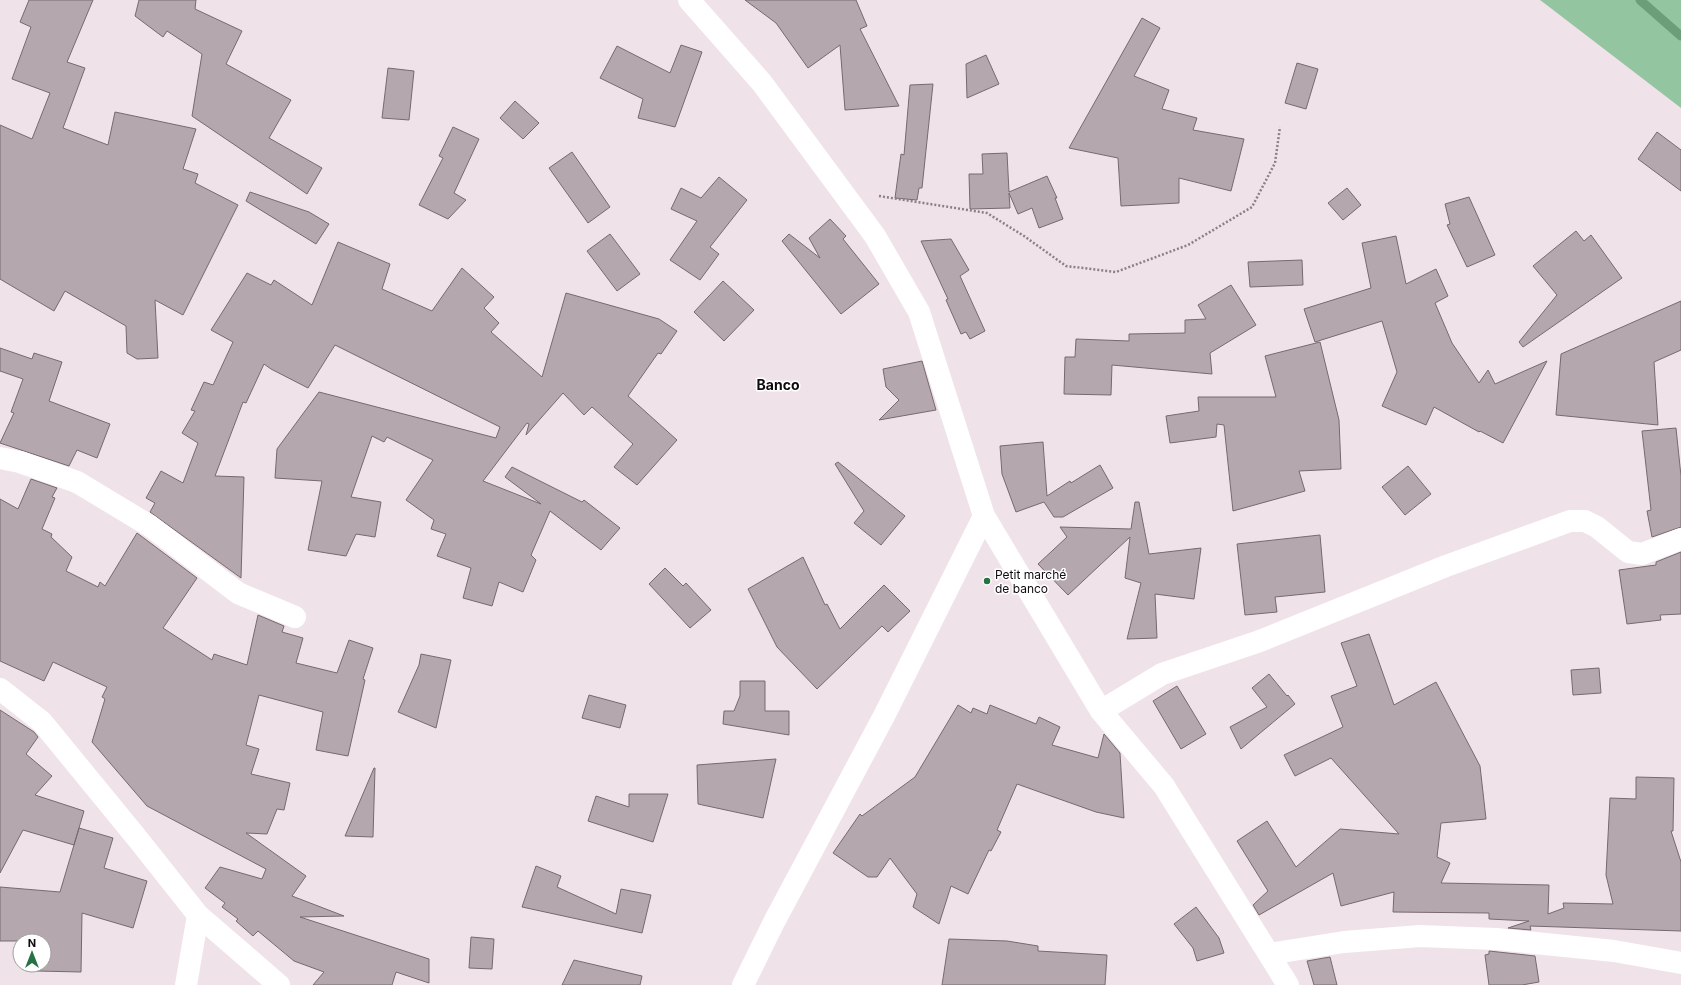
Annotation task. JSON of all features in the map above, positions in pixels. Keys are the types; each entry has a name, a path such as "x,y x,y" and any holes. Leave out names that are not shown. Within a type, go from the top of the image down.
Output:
{"street":[{"path":"689,0 762,82 875,236 919,312 984,516 1101,711 1164,786 1288,985"},
{"path":"0,458 20,462 78,482 150,526 238,593 294,617"},
{"path":"743,985 774,922 884,716 984,516"},
{"path":"1101,711 1162,674 1260,641 1446,566 1570,521 1585,521 1597,527 1628,552 1642,554 1681,539"},
{"path":"0,689 42,722 198,915 279,985"},
{"path":"186,985 198,915"},
{"path":"1269,954 1344,942 1420,936 1496,939 1614,951 1681,963"}],"path":[{"path":"841,189 987,213 1024,236 1066,266 1116,272 1188,246 1252,207 1275,163 1280,127"}],"green space":[{"path":"1540,0 1681,0 1681,108 1548,6"}],"building":[{"path":"29,0 93,0 67,62 85,68 63,128 108,145 115,112 196,129 183,169 198,174 195,183 238,205 183,315 155,300 158,358 137,359 127,353 126,326 65,291 54,311 0,279 0,125 32,139 50,93 12,79 31,27 20,22"},
{"path":"139,0 196,0 195,9 242,31 226,64 291,100 269,138 322,168 307,194 192,116 202,54 167,31 163,37 135,16"},
{"path":"745,0 856,0 867,26 860,29 899,106 845,110 840,45 808,68 776,23"},
{"path":"1142,18 1160,28 1134,76 1169,90 1162,109 1197,118 1193,130 1244,139 1231,191 1179,178 1179,203 1121,206 1118,158 1069,148"},
{"path":"681,45 702,52 675,127 638,118 643,99 600,78 617,46 670,73"},
{"path":"986,55 999,84 967,98 966,64"},
{"path":"1297,63 1318,69 1306,109 1285,103"},
{"path":"388,68 414,71 409,120 382,118"},
{"path":"933,84 922,188 919,188 917,200 895,198 901,154 904,155 910,85"},
{"path":"515,101 539,123 523,139 500,118"},
{"path":"453,127 479,139 454,193 466,200 448,219 419,205 443,158 439,156"},
{"path":"1657,132 1681,150 1681,191 1638,159"},
{"path":"572,152 610,207 588,223 549,168"},
{"path":"1007,153 1009,192 1047,176 1057,198 1055,198 1063,219 1039,228 1032,208 1018,214 1009,193 1010,208 970,209 969,174 983,174 982,154"},
{"path":"719,177 747,200 710,247 719,254 700,280 670,260 697,221 671,209 681,188 701,198"},
{"path":"1347,188 1361,205 1343,220 1328,203"},
{"path":"250,192 309,212 329,224 316,244 246,201"},
{"path":"1469,197 1495,255 1467,267 1447,225 1450,224 1445,204"},
{"path":"830,219 846,236 843,239 879,284 841,314 782,241 789,234 820,258 809,238"},
{"path":"1576,231 1584,241 1591,235 1622,278 1523,347 1519,342 1557,295 1533,266"},
{"path":"610,234 640,274 617,291 587,251"},
{"path":"1396,236 1406,284 1436,269 1448,296 1435,303 1452,343 1479,383 1488,370 1495,384 1547,361 1503,443 1480,431 1479,432 1434,407 1426,425 1382,406 1397,372 1382,321 1315,342 1304,309 1371,288 1362,243"},
{"path":"951,239 969,270 960,276 985,331 970,339 966,332 961,334 946,300 948,299 921,241"},
{"path":"338,242 390,264 382,289 432,311 462,268 494,297 484,308 499,323 491,332 542,377 566,293 659,319 677,331 661,354 658,353 628,396 677,440 637,485 614,467 633,444 592,407 584,415 563,393 526,435 529,424 527,423 483,481 541,504 505,477 512,467 582,502 584,500 620,528 601,550 550,511 531,555 536,560 523,592 499,582 492,606 463,598 471,568 437,556 446,534 431,529 434,520 406,500 433,460 387,437 384,442 372,436 351,497 381,502 375,537 356,534 346,556 308,550 322,481 275,478 277,449 319,392 496,438 500,427 335,345 308,388 264,364 246,403 243,402 215,476 244,477 241,578 150,512 155,503 146,498 161,471 183,483 198,443 182,433 195,411 191,410 204,382 213,385 233,342 211,330 247,273 271,285 274,280 312,305"},
{"path":"1302,260 1303,285 1250,287 1248,262"},
{"path":"723,281 754,310 724,341 694,312"},
{"path":"1231,285 1256,325 1210,353 1212,374 1112,365 1111,395 1064,394 1065,357 1075,357 1076,339 1129,341 1129,334 1185,333 1185,320 1206,319 1198,305"},
{"path":"1681,301 1681,350 1654,362 1658,425 1556,415 1561,354"},
{"path":"1320,342 1339,420 1341,469 1299,471 1305,491 1233,511 1224,425 1217,424 1216,437 1170,443 1166,416 1199,411 1198,397 1276,397 1265,356"},
{"path":"0,348 32,359 34,353 62,362 49,401 110,424 97,458 77,450 69,466 0,443 14,413 11,412 23,379 0,371"},
{"path":"922,361 936,410 879,420 899,400 886,387 883,369"},
{"path":"1676,428 1681,476 1681,527 1652,537 1647,511 1651,510 1642,431"},
{"path":"1043,442 1047,496 1070,481 1071,483 1100,465 1113,488 1063,517 1054,517 1044,502 1016,512 1002,474 1000,446"},
{"path":"838,462 905,516 881,545 854,523 864,511 835,464"},
{"path":"1408,466 1431,494 1405,515 1382,487"},
{"path":"31,479 57,488 52,497 55,498 42,529 52,534 51,537 72,557 66,571 98,587 100,582 105,586 137,533 197,578 163,628 212,660 214,654 247,665 258,615 284,626 282,632 303,638 296,663 337,673 349,640 373,648 363,679 365,680 348,756 316,750 323,712 259,695 246,745 259,749 251,774 290,783 284,810 277,809 267,834 246,833 306,876 292,896 344,916 300,917 429,959 429,983 396,972 392,985 313,985 324,972 294,961 258,931 253,936 236,921 238,919 222,907 225,903 205,888 220,867 262,879 266,869 147,806 92,742 105,699 102,697 107,687 53,662 44,681 0,661 0,499 18,509"},
{"path":"1135,502 1139,502 1149,554 1201,548 1194,599 1155,594 1157,638 1127,639 1141,583 1125,578 1130,537 1068,595 1038,564 1067,537 1060,527 1131,529"},
{"path":"1320,535 1325,592 1275,597 1277,612 1245,615 1237,544"},
{"path":"1681,552 1681,614 1660,615 1661,620 1627,624 1619,570 1656,565 1656,562"},
{"path":"803,557 825,605 827,604 840,629 884,585 910,611 888,632 882,626 817,689 777,647 748,589"},
{"path":"665,568 683,586 686,583 711,610 690,628 649,584"},
{"path":"1369,634 1394,705 1436,682 1480,766 1486,819 1441,823 1437,857 1450,863 1441,883 1549,885 1548,914 1564,908 1563,903 1613,904 1606,875 1610,798 1636,799 1636,777 1674,778 1673,831 1671,831 1681,862 1681,931 1530,926 1531,930 1508,928 1529,921 1489,919 1489,913 1393,912 1394,892 1341,906 1333,873 1259,915 1253,905 1268,891 1237,841 1267,821 1296,867 1340,829 1399,834 1331,758 1295,776 1284,755 1343,727 1331,696 1357,686 1341,643"},
{"path":"421,654 451,660 436,728 398,712 419,665"},
{"path":"1599,668 1601,693 1573,695 1571,670"},
{"path":"1269,674 1295,704 1241,749 1230,727 1267,707 1252,688"},
{"path":"740,681 765,681 765,711 789,711 789,735 723,724 724,711 734,711 740,696"},
{"path":"1177,686 1206,734 1181,749 1153,701"},
{"path":"589,695 626,705 620,728 582,718"},
{"path":"958,705 971,713 973,708 987,714 990,705 1036,724 1039,717 1060,727 1052,745 1098,758 1104,734 1120,753 1124,818 1096,812 1017,784 997,830 1001,832 991,851 989,850 968,894 951,886 939,924 913,907 917,894 890,858 877,877 868,877 833,853 860,814 862,816 915,777"},
{"path":"0,710 34,732 38,737 26,754 52,776 35,795 84,811 74,845 23,830 0,873"},
{"path":"776,759 763,818 698,804 697,765"},
{"path":"374,768 373,837 345,836"},
{"path":"629,794 668,794 653,842 588,821 596,796 629,807"},
{"path":"79,828 113,838 104,868 147,881 133,928 82,913 81,972 52,971 52,933 12,933 12,941 0,941 0,887 60,892"},
{"path":"536,866 561,876 557,887 616,914 621,889 651,895 642,933 522,907"},
{"path":"1196,907 1219,938 1224,953 1197,961 1193,948 1174,924"},
{"path":"471,937 494,939 492,969 469,968"},
{"path":"949,939 1007,941 1038,946 1038,951 1107,955 1105,985 942,985"},
{"path":"1489,951 1535,956 1539,982 1522,985 1489,985 1485,955 1489,954"},
{"path":"1330,957 1337,985 1314,985 1307,961"},
{"path":"574,960 642,976 640,985 562,985"}],"waterway":[{"path":"1640,0 1681,36"}],"place":[{"name":"Petit marché de banco","path":"987,581"}],"district":[{"name":"Banco","path":"778,384"}]}
